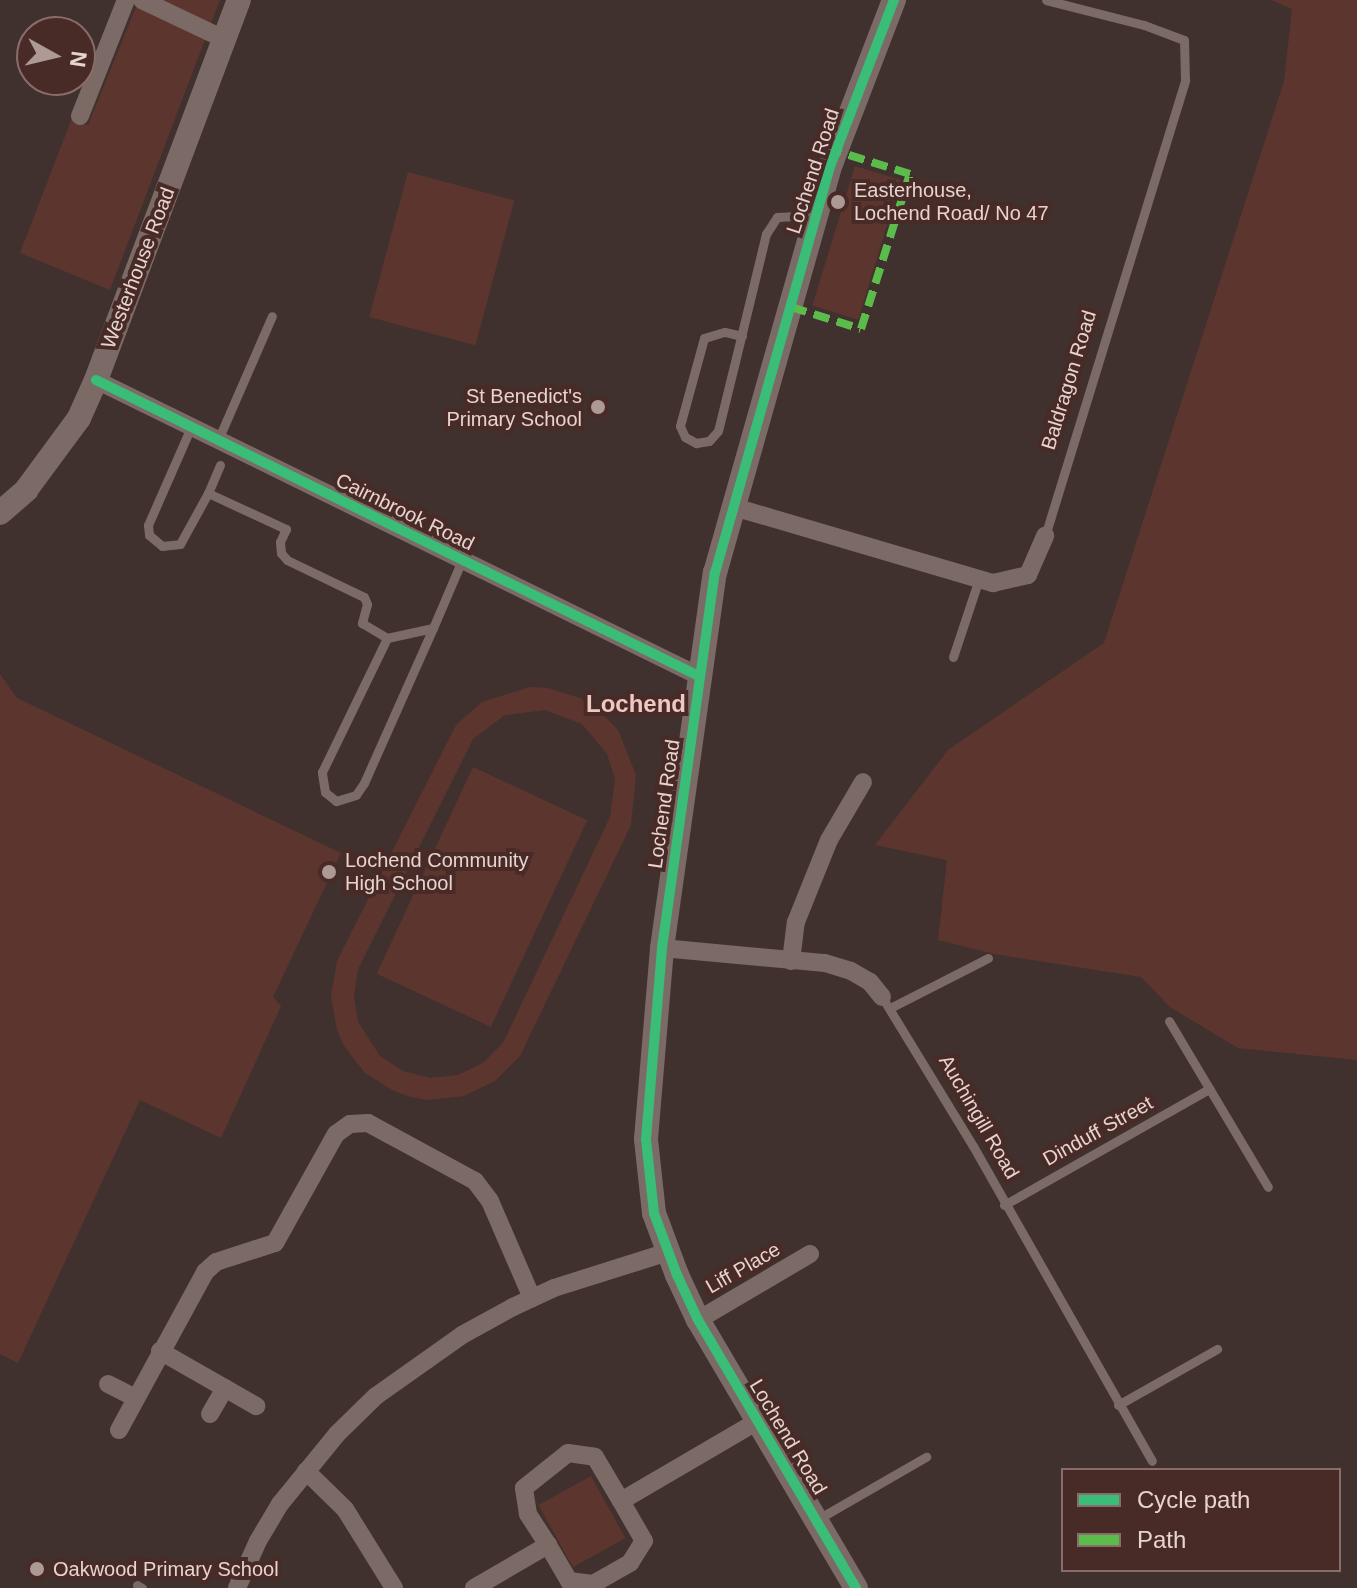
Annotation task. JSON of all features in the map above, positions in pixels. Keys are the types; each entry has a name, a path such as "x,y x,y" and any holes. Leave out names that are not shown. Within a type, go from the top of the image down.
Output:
{"street":[{"path":"80,116 126,0"},
{"path":"142,0 224,39"},
{"name":"Westerhouse Road","path":"0,513 26,490 79,418 239,0"},
{"name":"Lochend Road","path":"856,1588 698,1320 668,1252 650,1191 646,1139 662,948 715,573 831,164 894,0"},
{"name":"Cairnbrook Road","path":"96,380 699,676"},
{"name":"Baldragon Road","path":"734,507 993,583 1028,575 1045,536"},
{"path":"791,961 796,922 829,840 863,782"},
{"name":"Auchingill Road","path":"662,948 825,963 851,971 870,982 886,1002"},
{"path":"119,1430 209,1267 275,1243 336,1134 342,1128 360,1122 368,1123 475,1181 490,1201 532,1298"},
{"path":"237,1588 261,1536 306,1471 376,1396 462,1335 532,1298 554,1288 668,1252"},
{"name":"Liff Place","path":"698,1320 810,1254"},
{"path":"160,1351 256,1406"},
{"path":"108,1384 136,1398"},
{"path":"210,1414 225,1388"},
{"path":"621,1501 758,1421"},
{"path":"568,1453 595,1457 621,1501 644,1541 630,1563 593,1584 569,1581 528,1514 524,1488 568,1453"},
{"path":"306,1471 345,1509 394,1588"},
{"path":"474,1588 548,1545"}],"lane":[{"name":"Baldragon Road","path":"1045,536 1185,80 1184,40 1144,25 1046,0"},
{"path":"742,336 724,332 704,338 680,426 685,437 696,443 709,441 718,431 742,336 766,234 777,217 797,216 815,221"},
{"path":"218,440 272,316"},
{"path":"191,427 148,525 149,535 162,546 180,544 220,465"},
{"path":"208,493 286,529 280,542 281,553 287,560 364,597 367,604 362,623 387,638 433,628"},
{"path":"387,638 322,772 325,792 336,801 356,795 364,783 462,560"},
{"path":"953,657 979,579"},
{"path":"886,1002 988,958"},
{"name":"Auchingill Road","path":"886,1002 973,1146 1152,1461"},
{"path":"1169,1021 1268,1187"},
{"name":"Dinduff Street","path":"1004,1205 1209,1089"},
{"path":"1118,1405 1217,1349"},
{"path":"817,1520 926,1457"}],"shaded area":[{"path":"139,0 220,0 110,290 20,253 72,118 88,125"},
{"path":"1271,0 1357,0 1357,1060 1238,1048 1170,1007 1141,977 994,954 938,940 947,860 875,845 948,750 1104,643 1284,81 1292,9"},
{"path":"855,166 901,180 858,320 812,306"},
{"path":"408,172 514,200 475,345 369,317"},
{"path":"0,674 17,698 341,853 273,997 281,1006 221,1138 140,1100 18,1363 0,1354"},
{"path":"530,687 548,688 595,706 618,730 636,775 631,825 520,1056 495,1081 464,1096 428,1100 394,1091 365,1073 344,1046 337,1030 331,996 337,961 456,725 482,702","holes":["545,710 582,724 607,754 615,779 610,817 503,1043 483,1063 458,1075 430,1078 403,1071 380,1056 358,1022 354,996 358,969 473,739 505,715"]},
{"path":"473,767 587,820 491,1027 377,974"},
{"path":"591,1476 625,1538 573,1567 539,1505"}],"marked path":[{"path":"791,307 861,329 910,174 836,151"}],"cycle path":[{"path":"856,1588 698,1320 654,1213 646,1139 662,948 715,573 831,164 894,0"},
{"path":"96,380 699,676"}],"place":[{"name":"Easterhouse, Lochend Road/ No 47","path":"838,202"},
{"name":"St Benedict's Primary School","path":"598,407"},
{"name":"Lochend Community High School","path":"329,872"},
{"name":"Oakwood Primary School","path":"37,1569"}],"district":[{"name":"Lochend","path":"636,704"}]}
